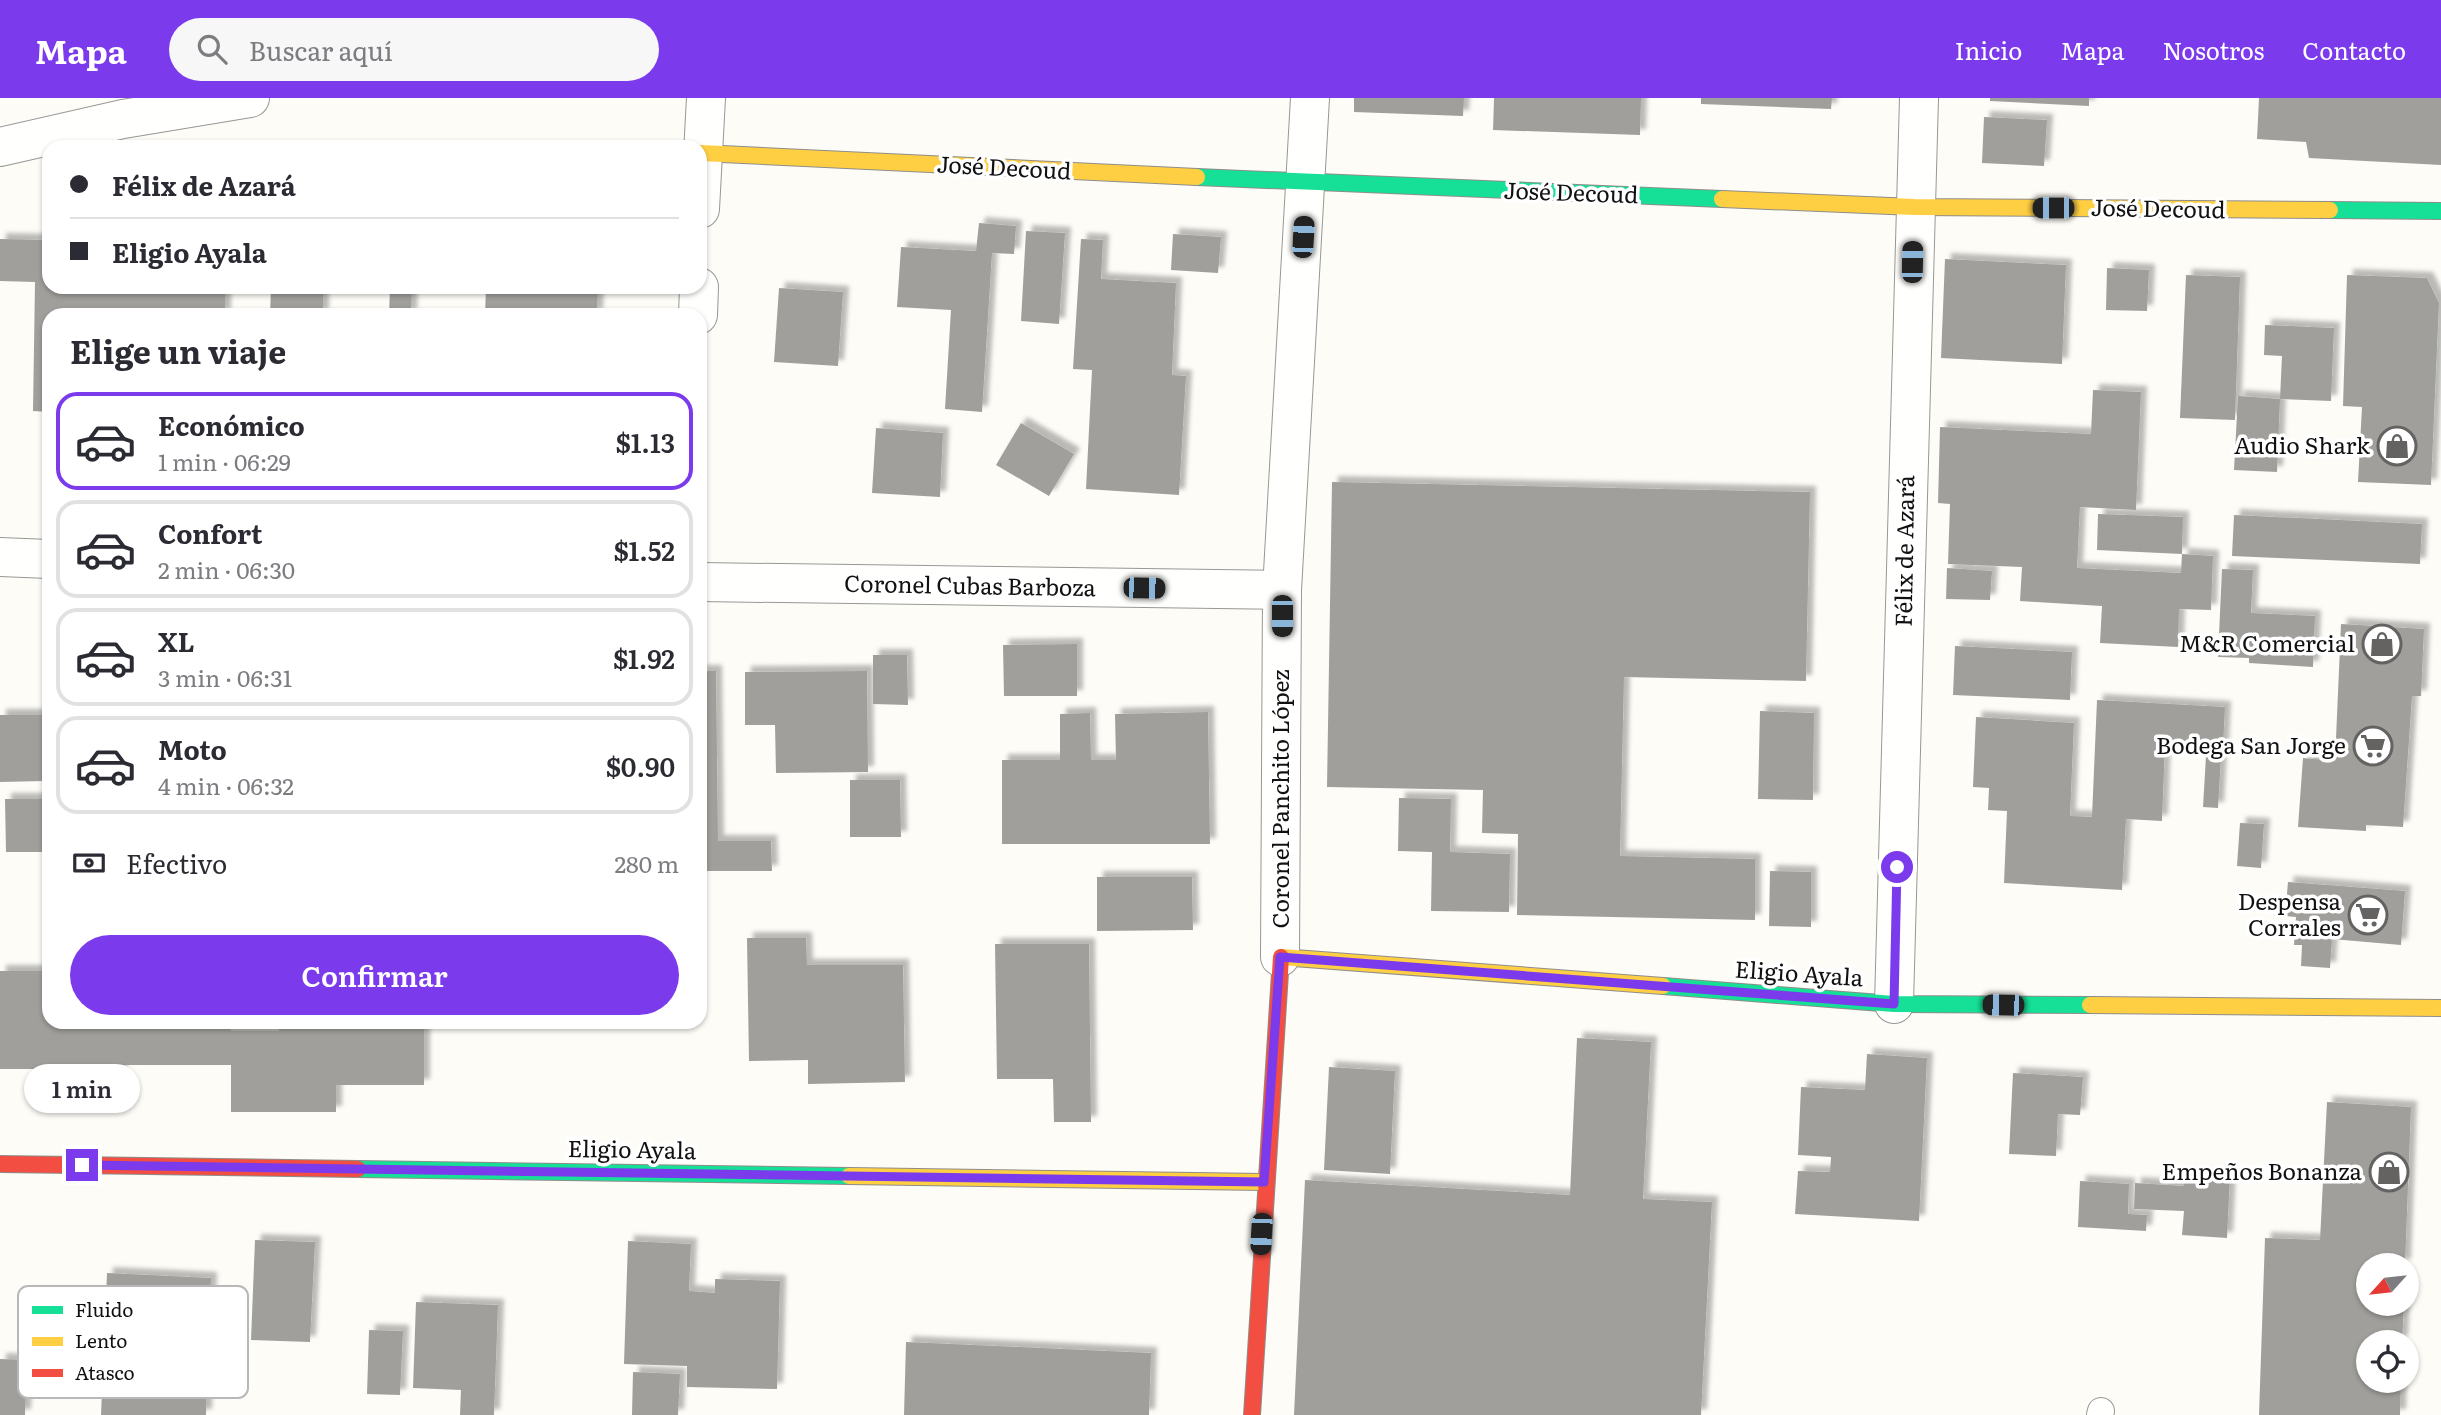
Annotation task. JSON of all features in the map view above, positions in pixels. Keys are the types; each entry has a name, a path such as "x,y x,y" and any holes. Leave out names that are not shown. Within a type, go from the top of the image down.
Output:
{"street":[{"path":"0,147 123,119 250,98"},
{"path":"702,140 706,98"},
{"name":"Coronel Panchito López","path":"1252,1415 1264,1182 1280,957 1282,590 1310,98"},
{"name":"Félix de Azará","path":"1894,1004 1919,98"},
{"name":"José Decoud","path":"707,153 1306,182 1914,206 2441,211"},
{"path":"0,557 42,559"},
{"name":"Coronel Cubas Barboza","path":"707,582 1282,590"},
{"name":"Eligio Ayala","path":"1280,957 1894,1004 2441,1009"},
{"name":"Eligio Ayala","path":"0,1164 1264,1182"}],"building":[{"path":"1354,98 1464,98 1463,116 1354,112"},
{"path":"1494,98 1641,98 1640,135 1493,130"},
{"path":"1701,98 1832,98 1831,109 1701,104"},
{"path":"1990,98 2089,98 2089,106 1990,101"},
{"path":"2259,98 2441,98 2441,165 2309,158 2306,142 2257,139"},
{"path":"1984,117 2047,120 2044,166 1982,163"},
{"path":"979,223 1016,226 1014,254 992,253 982,412 945,409 951,310 897,307 901,247 976,251"},
{"path":"1026,231 1065,233 1059,324 1021,321"},
{"path":"1173,234 1221,237 1218,273 1171,270"},
{"path":"0,239 42,240 42,294 225,294 225,308 42,308 42,412 33,411 35,282 0,281"},
{"path":"1081,239 1103,240 1101,279 1176,283 1172,375 1186,376 1179,495 1086,489 1092,370 1073,369"},
{"path":"1945,259 2066,265 2062,364 1941,358"},
{"path":"2107,268 2149,270 2147,311 2106,310"},
{"path":"2186,275 2240,277 2235,420 2180,418"},
{"path":"2347,275 2427,278 2439,303 2431,485 2358,482 2362,407 2343,406"},
{"path":"779,288 843,292 838,366 774,362"},
{"path":"271,294 323,294 323,308 270,308"},
{"path":"390,294 412,294 411,308 389,308"},
{"path":"486,294 598,294 597,308 485,308"},
{"path":"2265,325 2334,328 2331,401 2280,399 2282,356 2264,355"},
{"path":"2093,390 2141,392 2136,510 2080,507 2077,568 2181,573 2182,554 2213,556 2211,610 2179,609 2178,647 2100,643 2102,606 2020,601 2022,567 1948,564 1950,504 1938,503 1940,427 2091,434"},
{"path":"2238,396 2280,399 2277,472 2234,470"},
{"path":"1021,423 1074,454 1049,496 996,465"},
{"path":"876,428 943,433 940,497 872,493"},
{"path":"1332,482 1810,492 1806,681 1624,677 1620,856 1755,859 1755,920 1517,915 1518,834 1482,833 1483,790 1327,787"},
{"path":"2098,514 2183,517 2182,554 2097,550"},
{"path":"2234,515 2422,524 2420,564 2232,556"},
{"path":"1947,568 1992,571 1990,600 1946,599"},
{"path":"2222,569 2253,570 2251,613 2315,616 2313,667 2249,663 2249,658 2218,657"},
{"path":"2341,624 2424,629 2421,696 2412,696 2403,827 2366,825 2366,831 2298,827 2303,758 2335,761"},
{"path":"1077,644 1077,696 1004,696 1003,645"},
{"path":"1955,646 2072,652 2070,700 1953,695"},
{"path":"873,655 907,655 908,705 873,704"},
{"path":"707,671 716,671 718,841 771,841 772,871 707,871"},
{"path":"867,671 868,772 776,773 775,725 745,725 745,672"},
{"path":"2097,700 2225,707 2223,747 2165,744 2162,821 2126,819 2122,890 2004,883 2007,811 1988,810 1989,788 1973,787 1976,717 2074,723 2070,816 2092,817"},
{"path":"1760,711 1814,713 1813,800 1758,799"},
{"path":"1208,712 1210,844 1002,844 1002,760 1060,760 1060,714 1090,713 1091,760 1116,760 1115,714"},
{"path":"0,715 42,715 42,781 0,782"},
{"path":"2206,756 2221,757 2218,808 2203,807"},
{"path":"850,780 900,780 901,837 850,837"},
{"path":"1399,798 1451,799 1450,852 1510,854 1509,912 1431,911 1432,852 1398,851"},
{"path":"5,799 42,799 42,852 6,852"},
{"path":"2240,823 2264,824 2261,868 2237,866"},
{"path":"1770,871 1811,872 1811,927 1769,926"},
{"path":"1097,877 1192,877 1193,930 1097,931"},
{"path":"2288,882 2405,891 2401,945 2332,939 2330,968 2301,966 2302,945 2294,945 2296,917 2285,916"},
{"path":"747,938 806,938 807,965 903,965 905,1082 808,1084 808,1060 749,1061"},
{"path":"995,944 1089,944 1091,1122 1054,1122 1053,1079 997,1079"},
{"path":"0,971 42,971 42,1029 424,1029 424,1085 336,1085 336,1112 231,1112 231,1065 120,1065 120,1083 47,1083 47,1069 0,1069"},
{"path":"1577,1038 1651,1042 1643,1199 1712,1202 1701,1415 1294,1415 1305,1180 1570,1195"},
{"path":"1867,1054 1927,1058 1919,1221 1795,1214 1798,1171 1830,1172 1831,1157 1798,1155 1801,1087 1865,1090"},
{"path":"1329,1067 1395,1071 1390,1174 1324,1170"},
{"path":"2013,1073 2083,1077 2080,1115 2058,1114 2056,1156 2009,1154"},
{"path":"2327,1102 2411,1107 2405,1253 2356,1253 2356,1316 2403,1316 2403,1330 2356,1330 2356,1393 2401,1393 2400,1415 2259,1415 2265,1238 2320,1240"},
{"path":"2185,1174 2230,1176 2227,1238 2182,1235 2184,1211 2134,1209 2135,1183 2184,1186"},
{"path":"2080,1181 2129,1184 2128,1214 2147,1215 2146,1231 2078,1227"},
{"path":"255,1240 315,1242 310,1342 251,1340"},
{"path":"628,1241 691,1244 689,1291 715,1293 715,1279 780,1281 777,1389 687,1387 687,1366 624,1364"},
{"path":"107,1273 211,1278 211,1286 106,1286"},
{"path":"416,1302 498,1305 494,1415 460,1415 461,1390 413,1388"},
{"path":"369,1330 403,1331 400,1395 367,1394"},
{"path":"906,1342 1151,1353 1149,1415 904,1415"},
{"path":"0,1359 18,1360 18,1398 26,1398 25,1415 0,1415"},
{"path":"633,1372 680,1374 678,1415 632,1415"},
{"path":"102,1398 207,1398 206,1415 101,1415"}],"traffic: fast":[{"path":"1197,177 1722,199"},
{"path":"2330,210 2441,211"},
{"path":"1663,986 1894,1004 2090,1005"},
{"path":"358,1169 849,1176"}],"traffic: slow":[{"path":"707,153 1197,177"},
{"path":"1722,199 1914,207 2330,210"},
{"path":"1281,957 1663,986"},
{"path":"2090,1005 2441,1008"},
{"path":"849,1176 1264,1182"}],"traffic: jam":[{"path":"1252,1415 1281,957"},
{"path":"0,1164 358,1169"}],"place":[{"name":"Audio Shark","path":"2397,446"},
{"name":"M&R Comercial","path":"2382,644"},
{"name":"Bodega San Jorge","path":"2373,746"},
{"name":"Despensa Corrales","path":"2368,915"},
{"name":"Empeños Bonanza","path":"2389,1172"}],"route":[{"path":"82,1165 1264,1182 1280,957 1894,1004 1897,867"}]}
